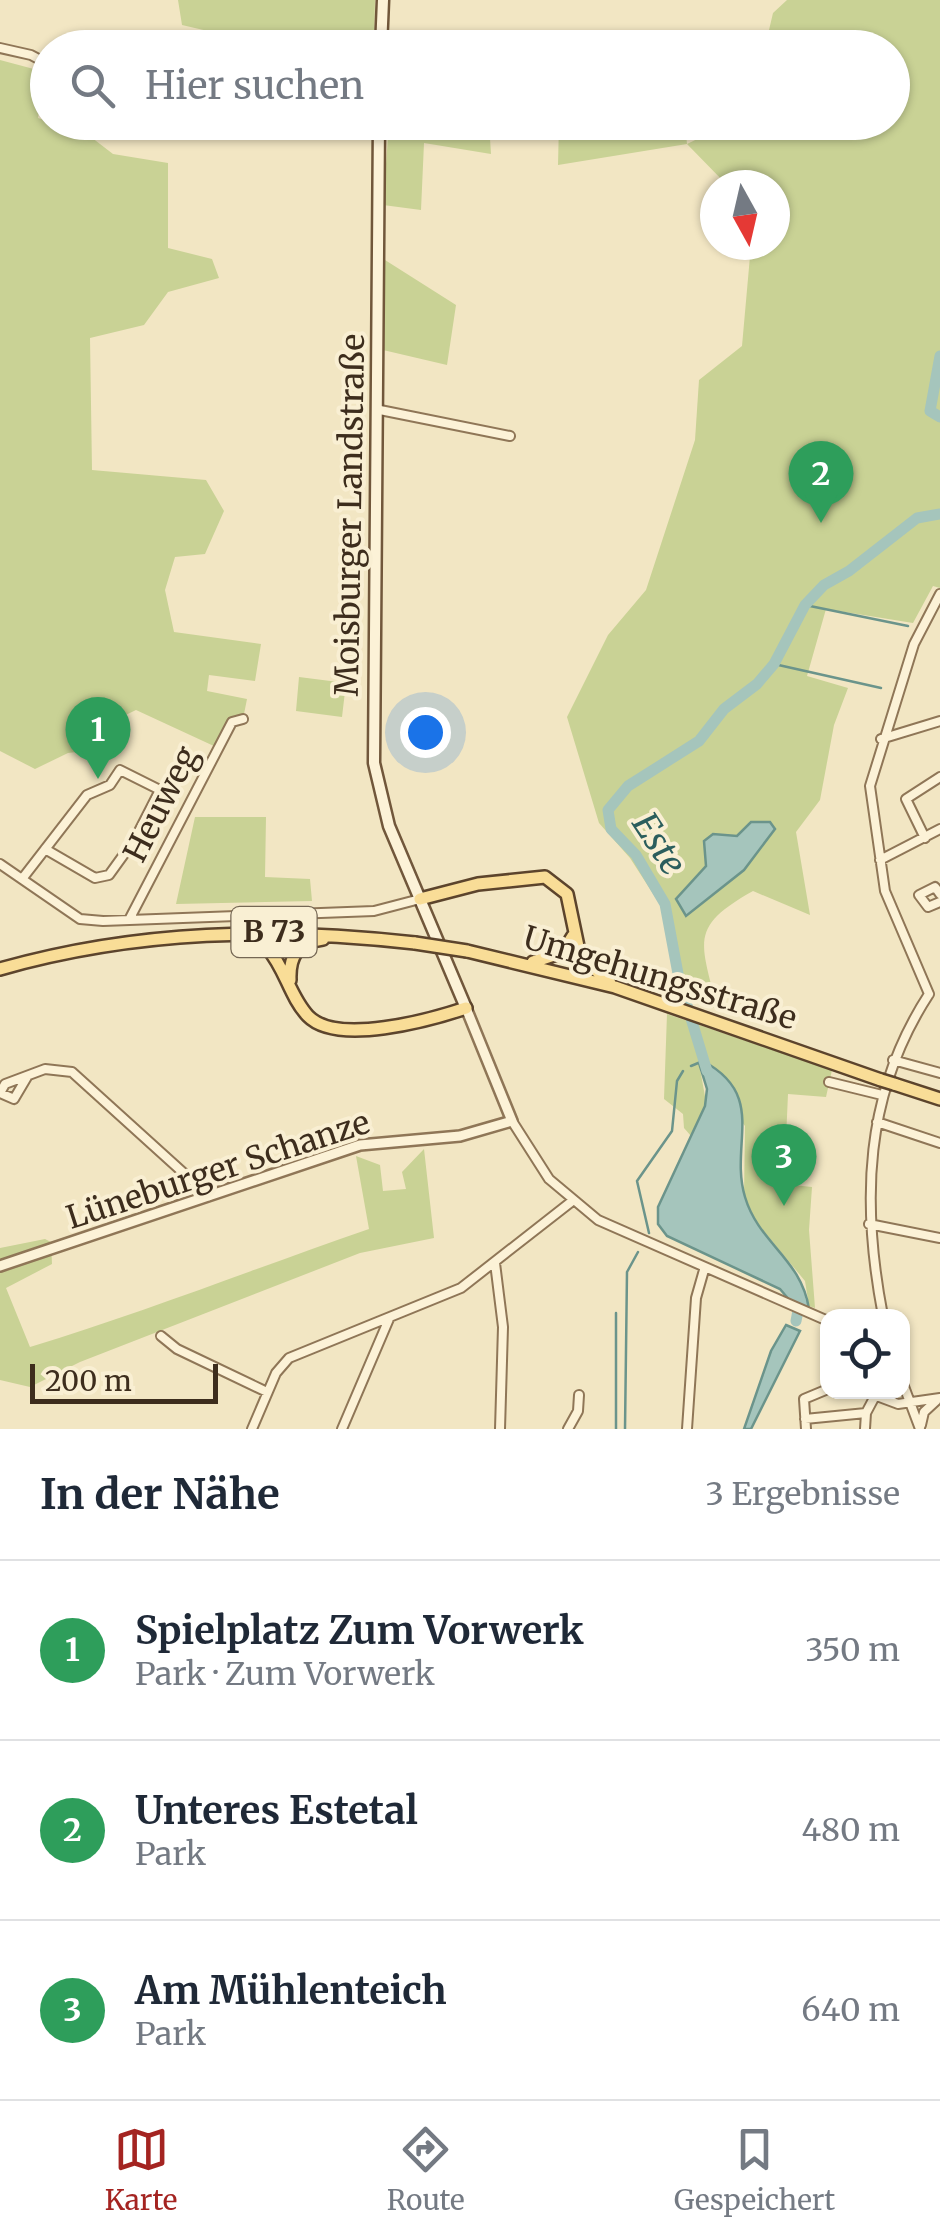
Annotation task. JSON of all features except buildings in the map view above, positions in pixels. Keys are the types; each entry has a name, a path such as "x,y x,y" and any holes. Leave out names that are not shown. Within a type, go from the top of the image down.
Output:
{"main road":[{"path":"382,30 383,0"},
{"name":"Moisburger Landstraße","path":"379,140 380,410 374,763 380,800 420,899"},
{"path":"168,937 257,942 274,955 312,1020 339,1030 398,1024 466,1008 420,899 493,882 544,877 567,894 573,936 588,966 614,986"},
{"name":"Umgehungsstraße","path":"0,969 118,942 168,937 270,932 415,943 526,962 614,986 940,1099"},
{"path":"526,962 552,958 573,936"},
{"path":"290,984 290,962 304,944 380,939"}],"street":[{"path":"0,48 30,55"},
{"path":"380,410 510,436"},
{"path":"929,994 885,891 870,786 881,739 914,644 940,594"},
{"name":"Heuweg","path":"130,918 232,722 243,719"},
{"path":"881,739 940,721"},
{"path":"22,879 87,795 110,785 120,770 160,790 109,875 96,878 45,850"},
{"path":"925,838 906,798 940,778"},
{"path":"880,860 940,829"},
{"path":"0,864 80,919 374,912 420,899"},
{"path":"929,994 940,993"},
{"path":"883,1309 869,1224 870,1150 893,1060 929,994"},
{"path":"466,1008 512,1120 549,1179 571,1202 598,1220 704,1270 820,1318"},
{"path":"893,1060 940,1073"},
{"path":"26,1077 14,1099 0,1093 5,1084 26,1077 53,1068 81,1077 209,1196"},
{"path":"829,1082 882,1095"},
{"name":"Lüneburger Schanze","path":"0,1266 360,1146 460,1136 512,1120"},
{"path":"877,1122 940,1143"},
{"path":"252,1429 267,1392 288,1358 460,1288 571,1202"},
{"path":"869,1224 940,1238"},
{"path":"496,1263 503,1327 500,1429"},
{"path":"687,1429 696,1298 704,1270"},
{"path":"342,1429 389,1319"},
{"path":"161,1336 177,1349 267,1392"},
{"path":"820,1393 804,1399 806,1424 866,1413"},
{"path":"568,1429 578,1411 578,1395"},
{"path":"910,1398 921,1429"},
{"path":"887,1399 912,1403 940,1398"},
{"path":"921,1429 924,1412 940,1398"},
{"path":"865,1429 866,1413 874,1399"}],"green space":[{"path":"178,0 375,0 374,30 203,30 182,25"},
{"path":"787,0 940,0 940,588 933,586 913,623 826,609 807,676 848,688 834,725 820,800 796,832 810,915 753,891 717,916 709,927 704,952 717,1009 680,997 661,906 630,858 599,823 567,717 608,635 646,590 695,440 699,380 742,346 750,260 790,260 790,170 712,170 687,144 695,140 910,140 910,30 769,30 773,13"},
{"path":"0,60 30,68 30,140 95,140 113,154 168,163 168,248 212,259 219,278 168,292 144,325 90,338 92,470 206,480 224,511 205,554 175,557 165,590 174,632 261,644 255,681 209,675 207,691 247,699 243,719 232,722 216,747 136,710 109,723 93,750 68,753 35,769 0,751"},
{"path":"388,140 490,140 491,154 424,143 421,210 383,205"},
{"path":"559,140 687,140 687,144 558,165"},
{"path":"385,260 456,305 447,365 383,350"},
{"path":"299,677 346,683 342,717 296,711"},
{"path":"195,817 266,817 265,877 310,879 312,901 176,904"},
{"path":"667,1014 832,1070 826,1097 788,1094 784,1184 812,1187 809,1230 815,1308 809,1306 805,1281 757,1223 744,1196 745,1126 699,1063 706,1102 691,1136 684,1128 683,1114 664,1099"},
{"path":"424,1149 434,1238 360,1253 80,1362 30,1387 0,1380 0,1248 45,1239 51,1242 52,1264 6,1288 30,1347 369,1229 356,1156 380,1165 383,1191 406,1189 402,1172"}],"water":[{"path":"751,822 770,822 775,829 744,870 686,916 676,899 706,866 704,841 713,834 737,836"},
{"path":"703,1061 723,1075 735,1090 741,1105 741,1177 745,1197 760,1227 798,1277 809,1309 791,1302 780,1289 667,1236 658,1224 658,1207 705,1106 707,1089 699,1063"},
{"path":"786,1325 800,1331 751,1429 744,1429 771,1351"}],"waterway":[{"name":"Este","path":"940,356 930,411 940,417"},
{"name":"Este","path":"707,1071 679,979 665,904 636,855 611,829 608,810 628,786 699,741 724,709 757,684 774,664 805,605 824,585 849,571 917,518 940,514"},
{"path":"805,605 908,626"},
{"path":"774,664 881,688"},
{"path":"691,1066 703,1061"},
{"path":"649,1233 637,1181 672,1131 677,1081 683,1071"},
{"path":"625,1429 627,1272 638,1252"},
{"name":"Este","path":"796,1321 800,1300"},
{"path":"616,1313 616,1429"}],"place":[{"name":"Unteres Estetal","path":"821,523"},
{"name":"Spielplatz Zum Vorwerk","path":"98,779"},
{"name":"Am Mühlenteich","path":"784,1206"}]}
